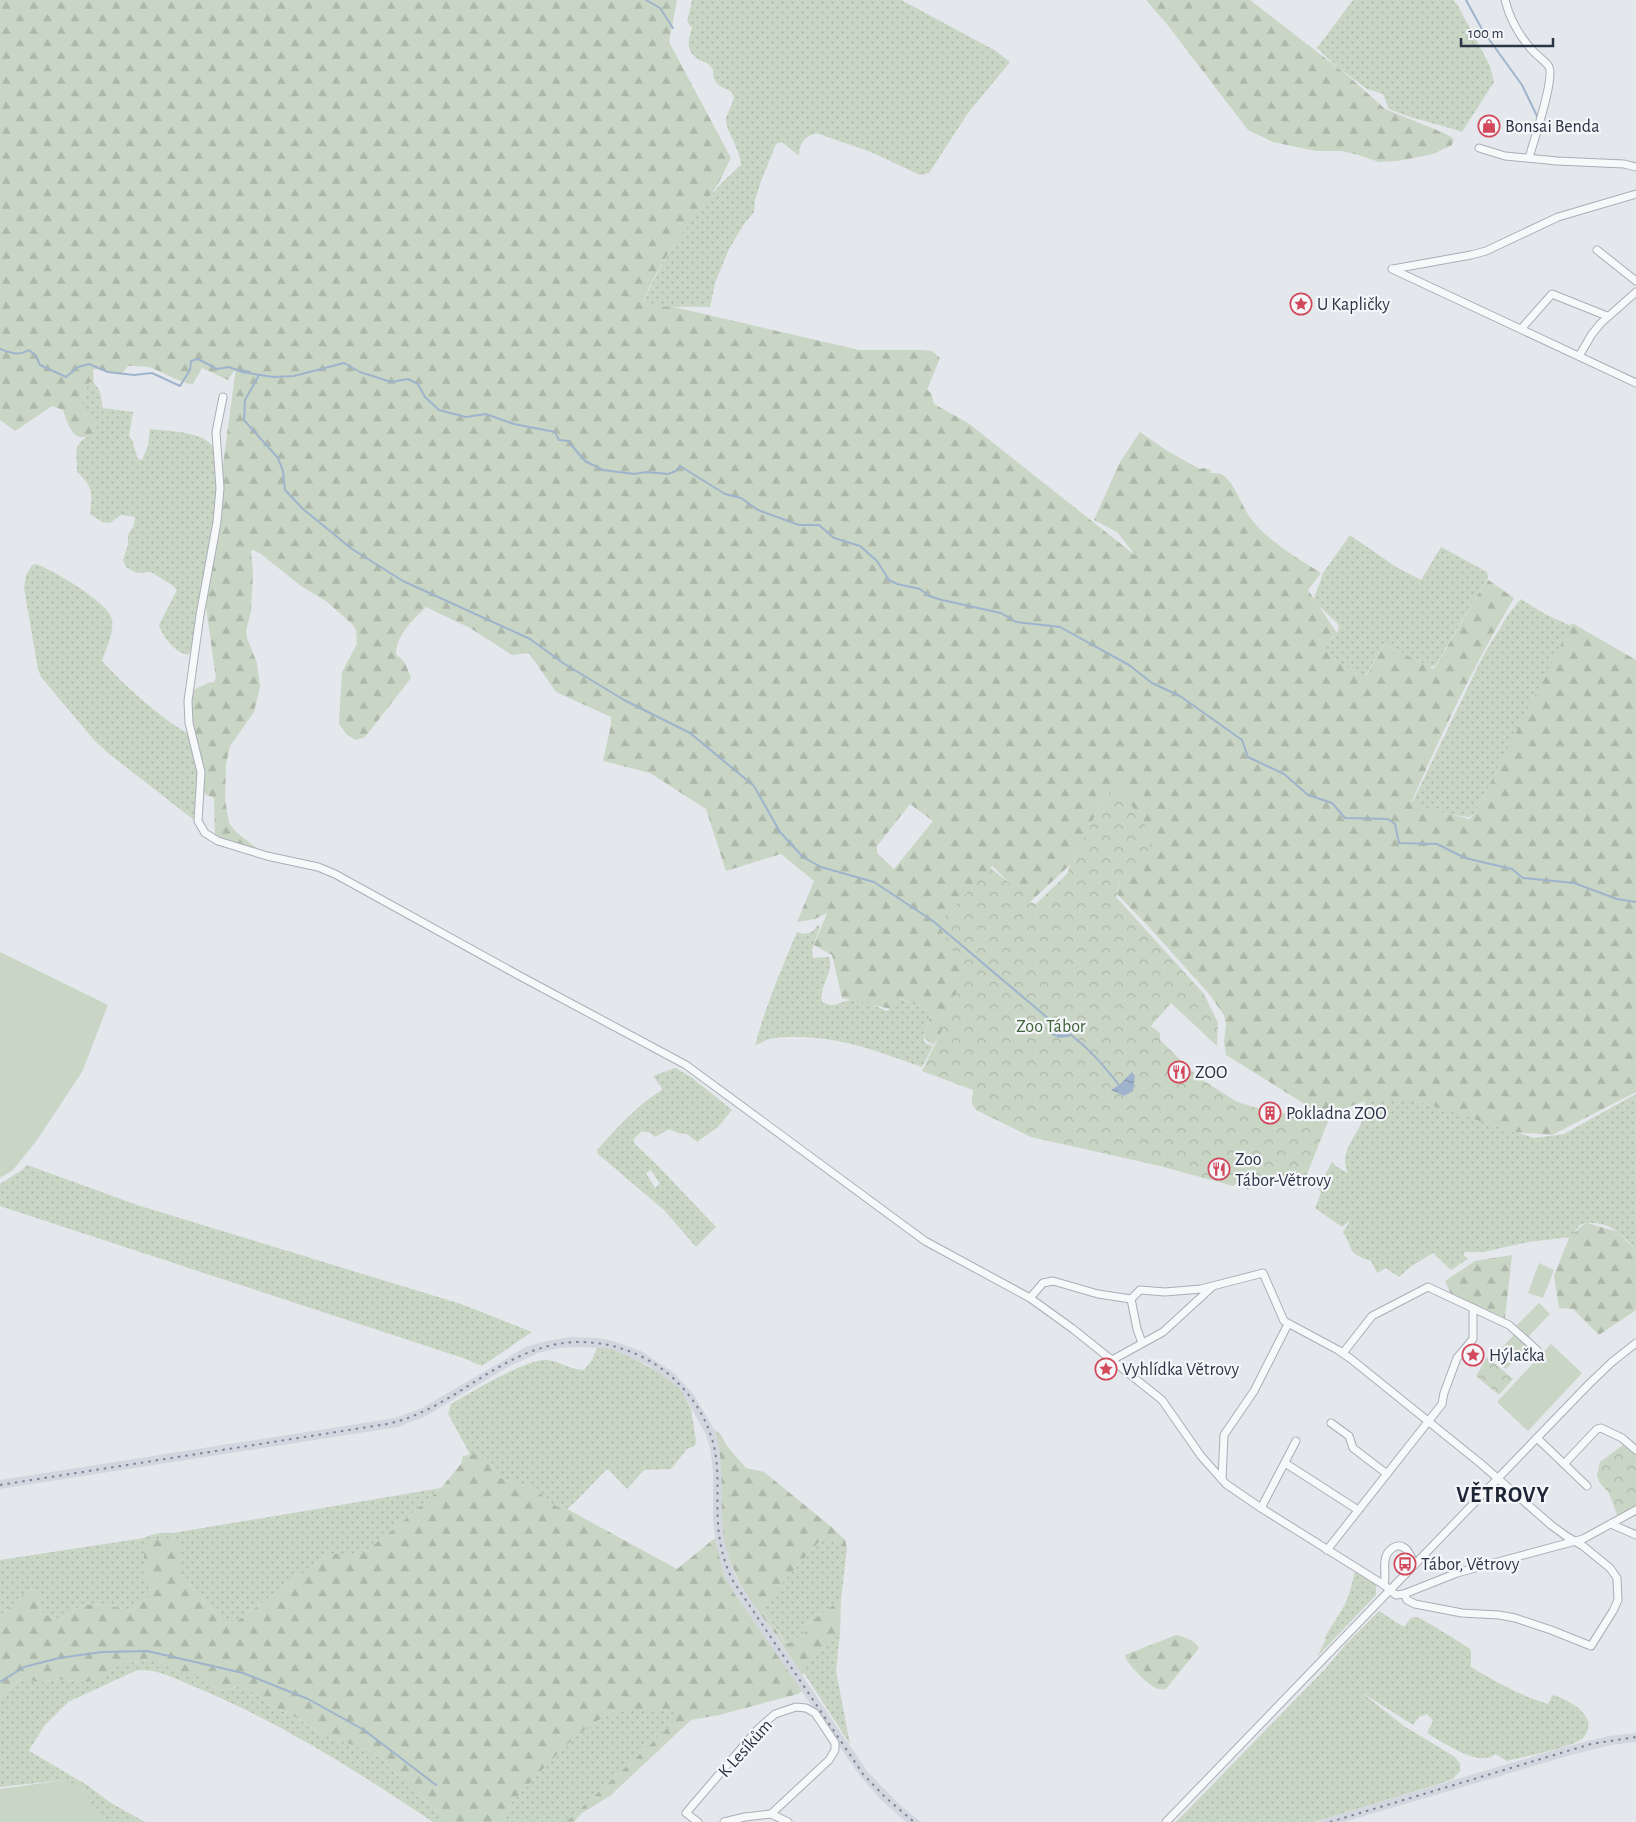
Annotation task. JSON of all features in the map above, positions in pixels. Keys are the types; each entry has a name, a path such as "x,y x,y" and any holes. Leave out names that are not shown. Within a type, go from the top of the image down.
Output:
{"street":[{"path":"1505,0 1513,24 1521,37 1546,64 1550,72 1542,114 1529,158"},
{"path":"1479,148 1505,156 1624,164 1636,167"},
{"path":"1636,194 1558,217 1486,251 1392,269 1636,383"},
{"path":"1597,250 1636,282"},
{"path":"1579,356 1592,334 1606,316 1636,292"},
{"path":"1521,329 1552,294 1606,316"},
{"path":"223,397 216,432 220,488 217,522 200,616 188,701 190,723 201,772 198,821 205,833 211,838 239,848 318,867 334,874 518,975 679,1060 925,1241 1030,1298 1162,1400 1202,1456 1222,1479 1261,1508 1398,1595 1457,1573 1588,1537 1636,1510"},
{"path":"1131,1299 1140,1290 1165,1292 1212,1287 1263,1273 1280,1314 1288,1324 1342,1353 1498,1478 1551,1525 1576,1541 1610,1568 1618,1585 1616,1605 1591,1646 1552,1630 1515,1618 1415,1604 1409,1602 1404,1594"},
{"path":"1030,1298 1044,1283 1053,1281 1098,1294 1131,1299"},
{"path":"1112,1360 1172,1325 1212,1287"},
{"path":"1342,1353 1372,1316 1428,1287 1509,1325 1537,1350"},
{"path":"1131,1299 1142,1343"},
{"path":"1327,1550 1442,1404 1457,1358 1473,1339 1473,1308"},
{"path":"1222,1479 1224,1435 1254,1391 1288,1324"},
{"path":"1166,1822 1387,1587 1415,1564 1589,1384 1636,1343"},
{"path":"1331,1423 1349,1436 1353,1448 1387,1474"},
{"path":"1564,1464 1599,1428 1604,1428 1614,1433 1636,1450"},
{"path":"1537,1438 1587,1486"},
{"path":"1261,1508 1296,1441"},
{"path":"1285,1462 1358,1510"},
{"path":"1610,1524 1636,1536"},
{"path":"1387,1587 1386,1556 1393,1548 1399,1546 1406,1549 1415,1564"},
{"name":"K Lesíkům","path":"698,1822 686,1813 758,1729 775,1714 796,1707 806,1708 816,1714 835,1740 835,1750 829,1760 771,1814"},
{"path":"724,1822 771,1814 788,1822"}],"shaded area":[{"path":"570,1337 598,1338 641,1351 674,1373 694,1395 714,1429 719,1445 723,1471 722,1522 732,1568 737,1579 867,1771 900,1805 921,1822 906,1822 881,1800 860,1776 734,1593 723,1572 715,1538 713,1522 713,1472 710,1447 705,1433 687,1400 668,1380 648,1365 622,1354 584,1347 559,1348 538,1353 508,1367 426,1416 398,1427 0,1489 0,1480 395,1418 422,1408 526,1347"},
{"path":"1636,1733 1636,1742 1611,1745 1571,1755 1344,1822 1317,1822 1568,1746 1609,1736"}],"green space":[{"path":"0,0 677,0 669,42 731,158 713,192 655,275 642,306 674,307 859,350 932,351 940,358 927,390 931,393 934,404 968,423 1136,556 1117,532 1094,520 1120,462 1140,432 1169,452 1200,469 1211,470 1210,473 1220,474 1225,477 1233,487 1251,519 1266,535 1283,549 1321,573 1308,590 1337,633 1328,643 1329,656 1359,675 1367,675 1384,644 1434,669 1487,579 1514,598 1460,698 1412,801 1422,807 1469,819 1475,813 1572,623 1636,660 1636,1092 1552,1135 1515,1132 1417,1101 1365,1101 1331,1114 1316,1111 1226,1055 1224,1015 1210,995 1117,894 1120,879 1116,783 1103,800 1070,865 1030,902 992,866 951,912 972,956 967,996 933,1045 923,1037 932,1012 898,997 894,1007 891,1009 842,998 832,955 814,945 827,913 815,919 797,922 814,881 781,854 726,871 706,809 650,773 603,761 611,717 556,692 529,653 512,655 470,628 426,607 402,634 397,647 396,654 405,663 411,678 365,737 356,740 347,735 339,724 342,672 357,644 356,630 352,624 326,601 301,586 261,554 253,550 251,551 253,573 251,611 246,631 257,663 260,687 254,712 230,746 226,764 225,800 229,823 236,832 258,849 246,849 215,837 214,798 202,793 191,725 191,691 214,682 216,678 206,607 206,592 236,368 228,380 202,368 193,384 146,367 128,366 121,375 96,369 93,370 94,383 90,382 86,389 83,398 83,411 95,424 92,435 86,437 77,436 69,426 63,410 52,406 15,431 0,420","holes":["910,804 933,821 894,869 877,853 877,846"]},
{"path":"692,0 901,0 996,51 1010,62 968,113 929,173 920,175 871,152 816,133 803,141 799,156 782,142 776,144 760,184 755,200 754,212 744,224 729,249 715,283 710,307 642,306 663,262 681,234 714,191 741,165 726,122 734,98 732,92 715,81 710,65 694,56 689,49 692,28 687,22"},
{"path":"1146,0 1250,0 1347,75 1385,109 1444,133 1454,139 1452,145 1433,154 1398,161 1379,162 1341,151 1316,151 1273,142 1248,130 1166,23"},
{"path":"1353,0 1453,0 1457,4 1490,66 1494,82 1462,132 1389,109 1383,94 1367,89 1336,66 1317,48"},
{"path":"90,382 94,383 98,389 103,408 133,412 129,436 138,459 142,460 148,446 150,429 197,436 212,445 217,453 216,510 192,649 188,655 178,651 170,643 159,625 177,590 151,572 137,573 126,567 123,560 128,545 128,535 134,525 135,517 121,515 110,523 102,522 90,514 91,491 77,472 76,454 81,441 92,435 95,424 85,415 82,407 84,394"},
{"path":"1350,535 1396,567 1421,580 1441,547 1487,572 1488,577 1435,666 1430,667 1384,644 1366,675 1359,675 1329,656 1327,646 1339,628 1338,624 1314,599 1323,573"},
{"path":"36,564 78,587 100,603 111,617 112,622 110,639 102,661 142,700 187,733 197,768 198,780 194,820 95,741 41,677 24,588 26,575 32,565"},
{"path":"1521,599 1545,614 1571,626 1475,813 1469,817 1455,815 1412,803 1483,656 1508,615"},
{"name":"Zoo Tábor","path":"1116,783 1149,831 1151,860 1120,879 1116,897 1204,994 1218,1023 1217,1046 1171,1003 1151,1026 1160,1033 1160,1040 1198,1077 1237,1102 1275,1113 1331,1114 1305,1179 1296,1179 1288,1184 1273,1176 1247,1190 1240,1181 1233,1186 1160,1166 1031,1137 976,1110 972,1104 973,1090 922,1071 942,1030 964,971 938,924 990,868 1025,895 1030,902 1036,904 1067,874 1103,800"},
{"path":"818,925 820,926 812,950 813,958 829,957 830,962 822,1002 835,1005 849,1000 857,1000 887,1011 894,1007 897,997 932,1012 923,1037 925,1043 933,1046 922,1067 862,1047 832,1040 787,1037 765,1040 755,1046 768,1003 797,932 809,933"},
{"path":"0,952 108,1005 82,1072 37,1140 13,1170 0,1178"},
{"path":"675,1068 691,1077 732,1110 718,1127 697,1142 687,1134 669,1129 655,1137 651,1133 642,1131 633,1140 716,1227 696,1247 665,1211 598,1154 597,1150 628,1117 662,1090 653,1076","holes":["651,1170 660,1184 655,1188 646,1173"]},
{"path":"1636,1094 1636,1251 1622,1235 1612,1228 1586,1223 1580,1225 1571,1237 1528,1242 1483,1252 1465,1252 1463,1254 1468,1259 1451,1270 1433,1253 1410,1267 1399,1277 1386,1268 1377,1273 1371,1261 1352,1251 1343,1232 1351,1219 1342,1227 1315,1208 1321,1193 1318,1188 1332,1162 1348,1173 1345,1166 1346,1152 1362,1121 1365,1101 1417,1101 1534,1138 1564,1134"},
{"path":"27,1165 137,1205 461,1304 532,1332 482,1366 463,1358 0,1206 0,1184"},
{"path":"1587,1223 1618,1232 1636,1251 1636,1310 1599,1335 1573,1309 1559,1308 1554,1276 1569,1238 1581,1226"},
{"path":"1512,1255 1505,1318 1474,1304 1453,1298 1445,1281 1475,1261"},
{"path":"1539,1263 1554,1270 1543,1298 1528,1293"},
{"path":"1539,1303 1550,1314 1527,1338 1515,1327"},
{"path":"1515,1334 1528,1346 1506,1369 1493,1357"},
{"path":"1551,1344 1582,1373 1528,1431 1497,1402"},
{"path":"597,1348 612,1349 638,1361 660,1373 681,1390 691,1409 696,1441 695,1446 687,1449 671,1469 644,1470 627,1489 609,1470 606,1470 567,1509 554,1505 537,1491 500,1478 492,1465 478,1453 471,1456 448,1414 451,1404 526,1364 547,1360 584,1370 592,1360"},
{"path":"1487,1357 1513,1379 1499,1395 1476,1376"},
{"path":"714,1429 721,1435 727,1446 746,1468 764,1472 845,1540 847,1548 841,1548 835,1542 825,1537 761,1606 784,1642 791,1643 806,1632 808,1623 841,1600 840,1634 804,1666 804,1673 802,1675 746,1593 730,1561 726,1549 722,1522 720,1456"},
{"path":"1627,1442 1636,1450 1636,1510 1619,1520 1609,1493 1599,1482 1597,1475 1600,1462"},
{"path":"478,1453 486,1456 500,1478 537,1491 554,1505 567,1509 677,1569 715,1538 723,1572 734,1593 802,1691 798,1694 719,1715 691,1720 610,1796 582,1813 574,1822 566,1822 663,1733 678,1716 675,1713 645,1710 618,1712 603,1717 589,1726 560,1751 511,1803 508,1814 502,1822 452,1822 414,1792 382,1758 367,1750 324,1735 292,1715 272,1707 258,1695 242,1686 224,1690 218,1689 201,1675 187,1675 161,1663 154,1655 145,1661 124,1662 95,1680 85,1682 55,1679 39,1683 23,1677 0,1698 0,1616 27,1591 32,1589 38,1596 39,1609 47,1616 54,1618 60,1618 88,1605 107,1605 130,1611 151,1595 144,1562 144,1546 155,1540 171,1539 175,1540 181,1550 181,1575 223,1622 237,1621 324,1558 335,1554 353,1554 366,1551 441,1488 461,1464 463,1456"},
{"path":"441,1488 366,1551 353,1554 335,1554 324,1558 237,1621 223,1622 181,1575 180,1564 144,1562 151,1595 130,1611 107,1605 88,1605 60,1618 54,1618 47,1616 39,1609 38,1596 32,1589 27,1591 0,1616 0,1560"},
{"path":"825,1537 835,1542 841,1548 847,1548 841,1600 808,1623 806,1632 791,1643 785,1642 761,1606"},
{"path":"1355,1572 1376,1584 1376,1595 1317,1657 1326,1639 1324,1640 1326,1635 1346,1602"},
{"path":"1379,1611 1404,1627 1414,1617 1434,1626 1471,1650 1471,1667 1509,1688 1548,1704 1553,1695 1572,1704 1581,1710 1588,1721 1588,1728 1584,1737 1579,1741 1560,1748 1507,1761 1495,1754 1489,1758 1480,1758 1461,1752 1427,1733 1433,1721 1427,1714 1419,1717 1413,1725 1361,1692 1404,1726 1455,1757 1460,1764 1460,1771 1453,1779 1439,1784 1314,1822 1176,1822 1327,1667 1345,1645"},
{"path":"840,1634 836,1671 850,1744 804,1673 803,1666"},
{"path":"1176,1635 1192,1641 1199,1648 1166,1689 1159,1689 1149,1684 1138,1674 1129,1664 1125,1655"},
{"path":"154,1654 161,1663 187,1675 201,1675 218,1689 224,1690 242,1686 258,1695 272,1707 292,1715 324,1735 367,1750 382,1758 414,1792 452,1822 433,1822 346,1766 256,1715 172,1677 158,1672 143,1670 135,1671 68,1702 45,1725 29,1750 87,1785 111,1803 145,1822 108,1822 95,1813 84,1789 64,1780 0,1787 0,1698 23,1677 39,1683 55,1679 85,1682 95,1680 124,1662 145,1661"},
{"path":"659,1709 674,1712 679,1716 566,1822 502,1822 508,1814 511,1803 558,1753 586,1728 612,1713 629,1710"},
{"path":"65,1780 84,1789 95,1813 108,1822 0,1822 0,1789"}],"water":[{"path":"1065,1016 1072,1032 1069,1037 1059,1038 1050,1034 1061,1019"},
{"path":"1132,1072 1135,1076 1133,1091 1124,1096 1111,1090 1119,1085"}],"waterway":[{"path":"646,0 660,8 673,28"},
{"path":"1466,0 1483,31 1522,85 1538,118"},
{"path":"0,349 11,353 29,350 36,356 40,365 66,377 78,367 89,364 108,372 134,375 152,373 180,386 190,370 191,361 198,359 217,369 229,367 242,372 273,377 294,376 344,363 360,372 391,382 408,379 418,384 425,397 439,410 466,417 486,414 514,424 555,432 559,440 568,441 585,461 603,470 634,474 646,472 668,474 676,471 680,466 725,494 741,498 758,510 799,525 819,525 834,538 860,546 877,561 889,580 897,584 920,589 929,596 942,600 1001,613 1016,622 1060,627 1129,665 1152,683 1180,696 1242,740 1248,757 1284,774 1308,795 1332,803 1345,818 1388,819 1395,824 1399,843 1437,844 1465,858 1512,869 1523,878 1574,883 1617,899 1636,902"},
{"path":"240,370 250,372"},
{"path":"259,375 245,400 244,420 278,458 283,471 285,490 303,509 352,549 403,581 530,639 563,663 624,700 690,733 754,786 780,832 803,857 821,867 874,882 933,921 1056,1025"},
{"path":"1071,1035 1097,1058 1119,1085"},
{"path":"0,1682 24,1667 59,1658 102,1652 147,1651 243,1673 308,1699 364,1730 436,1785"}],"railway":[{"path":"0,1485 387,1424 413,1416 436,1405 504,1364 527,1353 552,1345 588,1342 615,1346 632,1352 669,1374 687,1392 707,1424 716,1458 718,1523 722,1553 733,1581 863,1774 885,1797 914,1822"},
{"path":"1330,1822 1591,1744 1636,1737"}],"place":[{"name":"Bonsai Benda","path":"1489,126"},
{"name":"U Kapličky","path":"1301,304"},
{"name":"ZOO","path":"1179,1072"},
{"name":"Pokladna ZOO","path":"1270,1113"},
{"name":"Zoo Tábor-Větrovy","path":"1219,1169"},
{"name":"Hýlačka","path":"1473,1355"},
{"name":"Vyhlídka Větrovy","path":"1106,1369"},
{"name":"Tábor, Větrovy","path":"1405,1564"}],"district":[{"name":"VĚTROVY","path":"1503,1494"}]}
